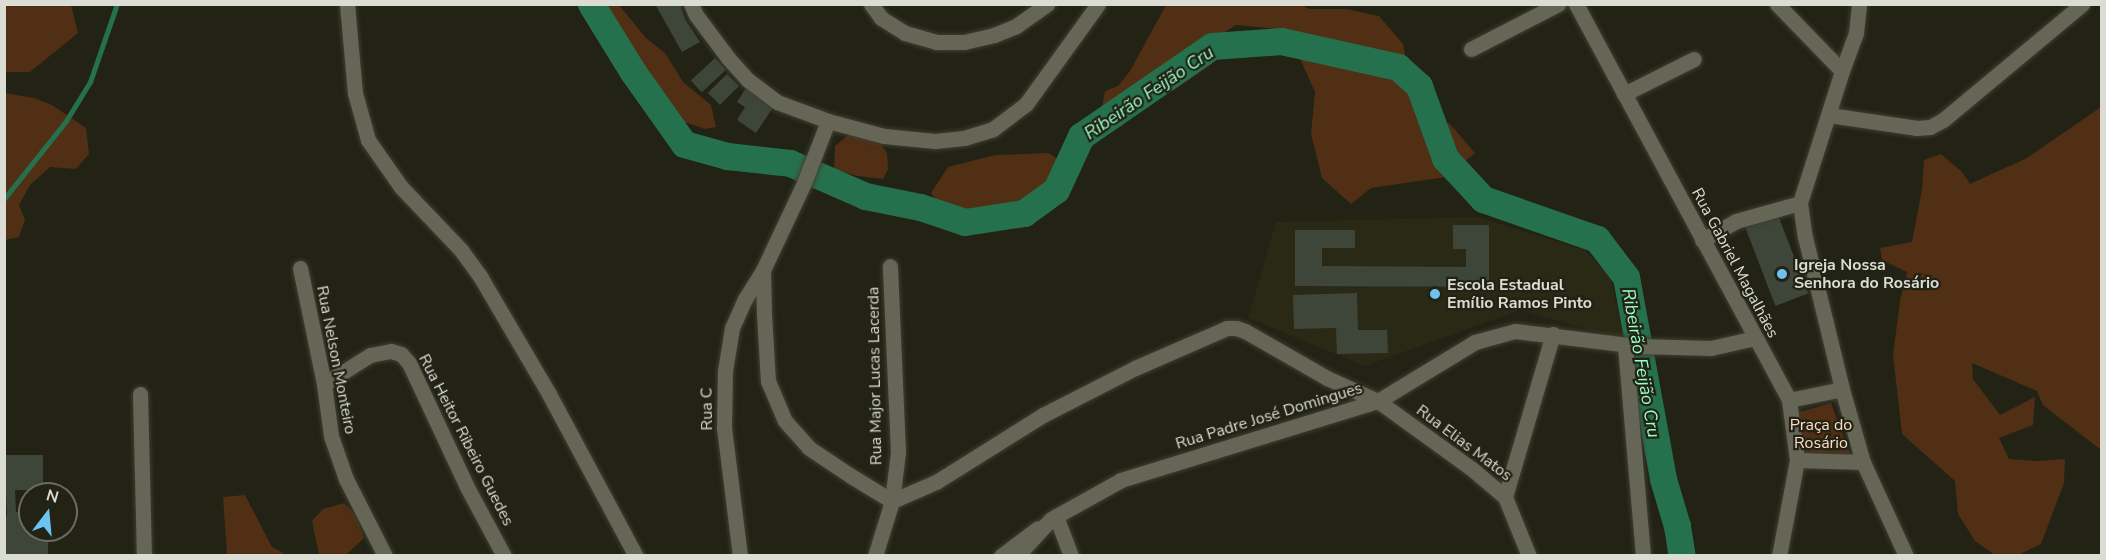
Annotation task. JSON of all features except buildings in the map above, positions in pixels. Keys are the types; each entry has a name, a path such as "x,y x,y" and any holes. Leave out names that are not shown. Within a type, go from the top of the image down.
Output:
{"street":[{"path":"347,4 355,93 368,140 379,159 401,187 461,250 481,278 549,394 636,555"},
{"path":"691,4 696,15 728,58 748,80 777,102 828,121 884,136 935,141 964,138 993,129 1026,104 1098,4"},
{"path":"871,4 881,18 905,33 936,42 964,42 994,35 1016,26 1047,4"},
{"path":"1471,49 1558,4"},
{"name":"Rua Gabriel Magalhães","path":"1576,4 1789,400 1797,460 1779,555"},
{"path":"1777,4 1842,71"},
{"path":"1859,4 1856,33 1800,203 1805,237 1842,389 1863,462 1906,555"},
{"path":"1828,115 1917,128 1930,127 1943,120 2082,4"},
{"path":"1624,94 1694,59"},
{"name":"Rua C","path":"740,555 724,428 725,370 732,328 745,299 763,270 804,183 828,121"},
{"path":"1702,240 1736,221 1800,203"},
{"name":"Rua Major Lucas Lacerda","path":"875,555 891,501 898,452 890,266"},
{"name":"Rua Nelson Monteiro","path":"300,268 324,384 331,436 346,479 385,555"},
{"path":"763,270 768,381 785,422 809,448 891,501"},
{"name":"Rua Elias Matos","path":"891,501 936,482 1053,409 1135,368 1227,328 1245,331 1327,378 1378,401 1472,469 1505,496 1529,555"},
{"name":"Rua Padre José Domingues","path":"1017,555 1054,517 1121,480 1378,401 1475,342 1515,331 1553,334 1631,346 1665,347 1711,348 1755,338"},
{"path":"1505,496 1553,334"},
{"path":"1631,346 1643,555"},
{"name":"Rua Heitor Ribeiro Guedes","path":"324,384 370,355 391,351 400,354 409,363 467,487 504,555"},
{"path":"1789,400 1842,389"},
{"path":"140,394 144,555"},
{"path":"1797,460 1863,462"},
{"path":"1001,555 1054,517 1071,555"}],"shaded area":[{"name":"Escola Estadual Emílio Ramos Pinto","path":"1478,217 1584,250 1611,277 1624,340 1520,310 1365,366 1248,318 1276,222"}],"green space":[{"path":"5,4 71,5 78,33 30,72 5,72"},
{"path":"1300,4 1309,9 1347,9 1379,16 1403,44 1414,104 1450,124 1475,153 1446,177 1371,188 1351,204 1322,178 1311,134 1315,92 1287,30 1236,25 1226,31 1212,64 1174,90 1138,109 1121,127 1101,112 1105,91 1118,86 1130,71 1166,5"},
{"path":"599,5 619,5 646,38 665,53 683,82 711,105 716,127 705,129 676,119 650,85"},
{"path":"5,93 34,98 52,105 86,128 89,154 76,169 50,167 30,185 19,205 25,220 19,237 5,240"},
{"path":"2101,107 2101,450 2043,405 2037,391 1972,363 1973,379 2000,415 2035,397 2033,425 1999,438 2009,459 2037,461 2065,459 2064,483 2041,544 2018,555 1995,555 1975,541 1958,514 1955,481 1902,434 1893,355 1900,301 1907,272 1882,260 1880,248 1912,242 1922,189 1924,160 1941,154 1962,172 1970,184 2027,158"},
{"path":"852,132 877,139 887,153 888,169 883,179 857,176 834,169 835,146"},
{"path":"1049,153 1074,171 1068,198 1050,210 1015,208 960,210 941,206 931,193 948,167 995,155"},
{"name":"Praça do Rosário","path":"1831,403 1851,457 1804,456 1800,412"},
{"path":"245,495 272,547 287,555 227,555 223,497"},
{"path":"344,503 356,515 364,538 346,555 319,555 312,521 323,509"}],"waterway":[{"path":"4,199 66,121 90,82 117,4"},
{"name":"Ribeirão Feijão Cru","path":"591,4 633,72 684,144 727,156 790,163 865,196 920,207 965,222 1024,213 1056,190 1081,136 1212,46 1281,41 1398,67 1419,86 1445,158 1483,199 1597,239 1626,277 1663,479 1677,526 1682,556"}],"place":[{"name":"Igreja Nossa Senhora do Rosário","path":"1782,274"},
{"name":"Escola Estadual Emílio Ramos Pinto","path":"1435,294"}]}
